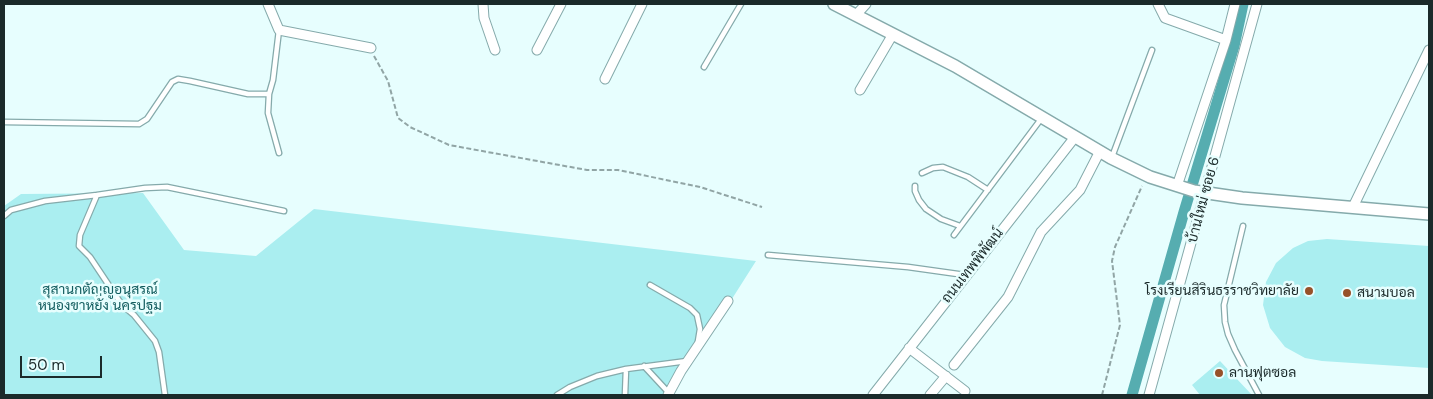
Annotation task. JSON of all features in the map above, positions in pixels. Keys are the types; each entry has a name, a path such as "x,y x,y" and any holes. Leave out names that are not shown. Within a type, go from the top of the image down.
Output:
{"main road":[{"path":"834,4 955,66 1111,158 1146,175 1185,188 1242,198 1429,214"}],"street":[{"path":"268,4 279,30 370,48"},
{"path":"483,4 484,18 495,50"},
{"path":"537,50 562,4"},
{"path":"606,79 642,4"},
{"path":"856,15 866,4"},
{"path":"1158,4 1165,18 1226,40"},
{"path":"1185,188 1226,40 1234,4"},
{"name":"บ้านใหม่ ซอย 6","path":"1149,395 1257,4"},
{"path":"860,90 893,34"},
{"path":"1353,207 1429,50"},
{"name":"ถนนเทพพิพัฒน์","path":"873,395 965,275 1075,137"},
{"path":"954,365 1008,297 1040,232 1080,190 1100,151"},
{"path":"668,394 728,301"},
{"path":"909,348 965,391"},
{"path":"930,395 946,376"}],"lane":[{"path":"704,67 741,4"},
{"path":"279,30 273,80 269,94 268,113 279,153"},
{"path":"1111,158 1152,50"},
{"path":"4,122 139,124 147,119 172,82 178,80 190,80 248,94 269,94"},
{"path":"954,234 1042,118"},
{"path":"922,173 933,168 943,167 968,177 988,190"},
{"path":"915,186 914,191 918,200 926,209 941,219 960,226"},
{"path":"4,216 11,210 45,201 97,196 145,188 167,187 284,211"},
{"path":"97,196 80,235 79,246 90,257 122,305 134,315 155,341 159,352 165,395"},
{"path":"1243,226 1224,305 1225,322 1234,350 1259,395"},
{"path":"768,255 908,267 965,275"},
{"path":"650,284 697,314 700,329 696,350"},
{"path":"557,395 570,387 597,376 644,366 688,361"},
{"path":"644,366 668,394"},
{"path":"625,395 626,369"}],"path":[{"path":"370,48 388,81 398,118 410,127 449,145 586,170 618,170 700,187 762,207"},
{"path":"1102,395 1120,325 1112,261 1115,247 1146,175"}],"green space":[{"name":"สุสานกตัญญูอนุสรณ์ หนองขาหยั่ง นครปฐม","path":"143,193 184,250 256,256 314,209 756,261 671,395 4,395 4,206 21,194"},
{"name":"สนามบอล","path":"1327,239 1429,246 1429,368 1322,361 1305,358 1285,347 1270,328 1263,305 1266,282 1276,263 1293,248 1308,241"},
{"name":"ลานฟุตซอล","path":"1220,361 1252,395 1200,395 1192,385"}],"waterway":[{"path":"1132,395 1234,46 1243,4"}],"place":[{"name":"โรงเรียนสิรินธรราชวิทยาลัย","path":"1309,291"},
{"name":"สนามบอล","path":"1347,293"},
{"name":"ลานฟุตซอล","path":"1219,373"}]}
